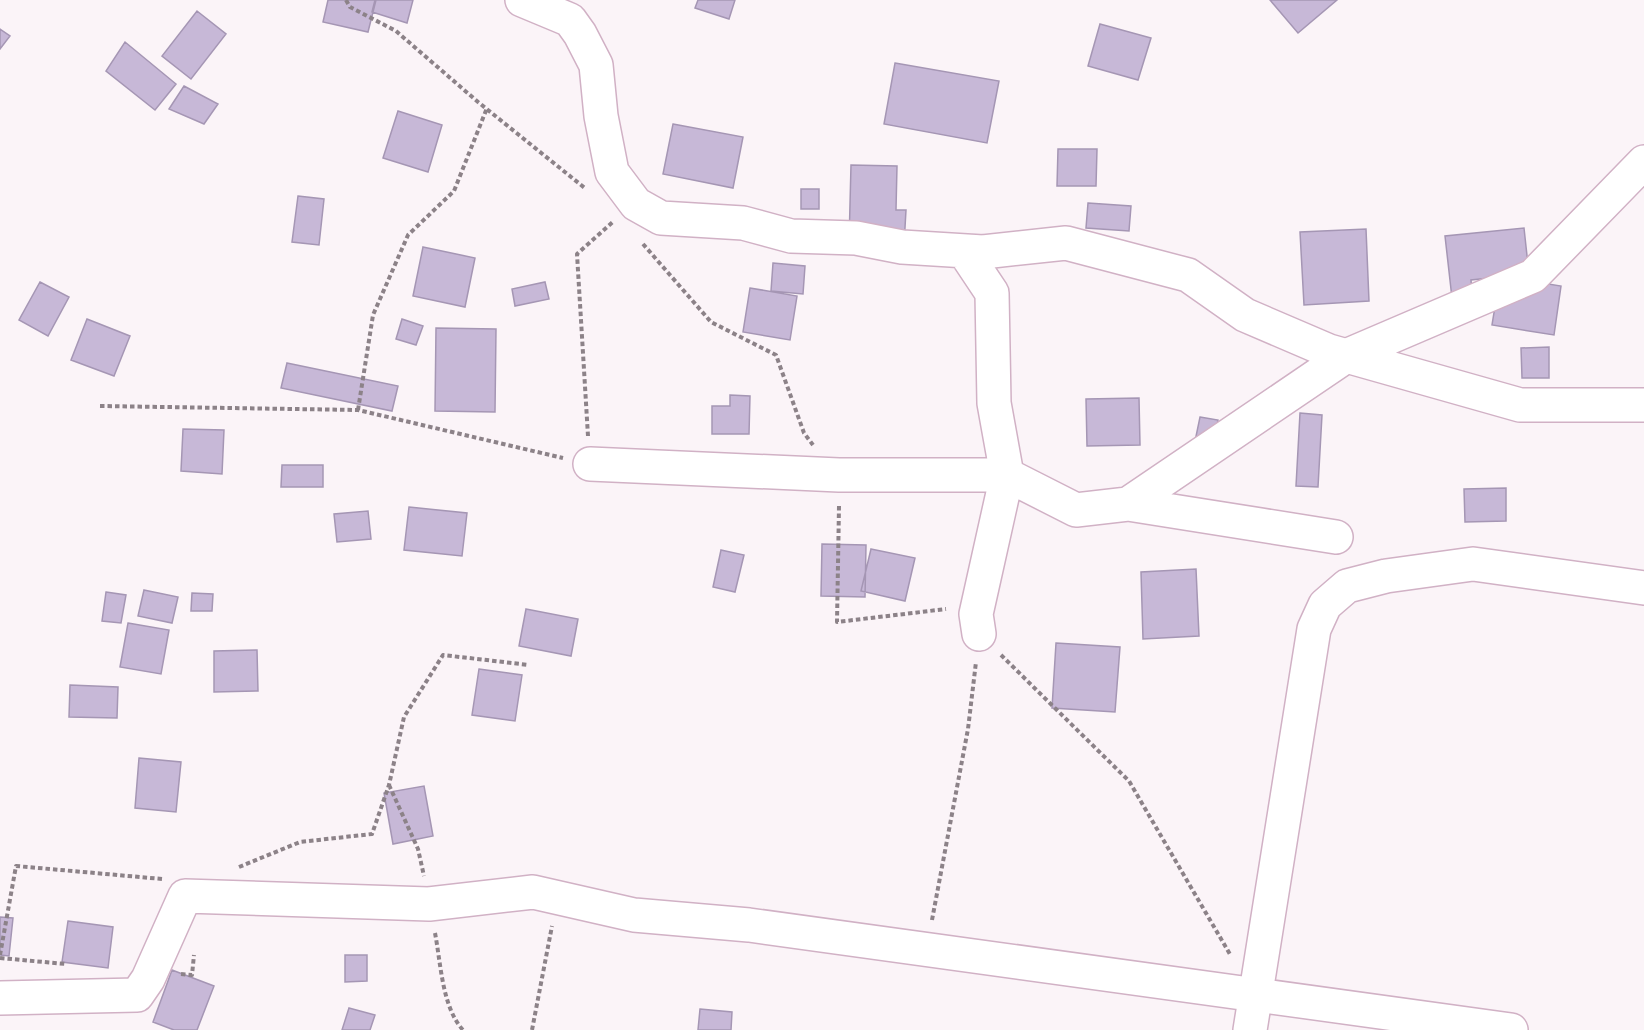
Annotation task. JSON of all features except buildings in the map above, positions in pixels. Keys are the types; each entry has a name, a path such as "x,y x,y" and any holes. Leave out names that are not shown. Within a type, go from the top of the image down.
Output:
{"street":[{"path":"522,0 570,20 580,34 596,65 601,116 612,171 636,204 661,218 743,223 791,236 856,238 902,247 964,251 983,252 1066,243 1188,275 1245,315 1346,356 1520,405 1644,405"},
{"path":"1128,504 1346,356 1533,276 1644,162"},
{"path":"964,251 992,293 994,403 1007,475 978,624"},
{"path":"590,464 839,476 1007,475 1076,510 1128,504 1336,537"},
{"path":"1250,1030 1314,629 1325,605 1347,586 1386,576 1473,564 1644,588"},
{"path":"0,998 137,995 148,979 185,896 429,904 533,892 634,915 749,926 1255,997 1511,1030"}],"path":[{"path":"346,0 350,8 396,31 593,195"},
{"path":"358,410 372,315 408,235 454,191 487,108"},
{"path":"99,406 358,410 590,464 577,254 636,204"},
{"path":"642,243 711,322 776,355 804,433 839,476 837,622 942,609 978,624 1129,781 1255,997"},
{"path":"930,932 968,729 978,624"},
{"path":"233,869 300,842 372,834 388,785 404,717 443,655 528,665"},
{"path":"0,956 16,866 165,879"}]}
